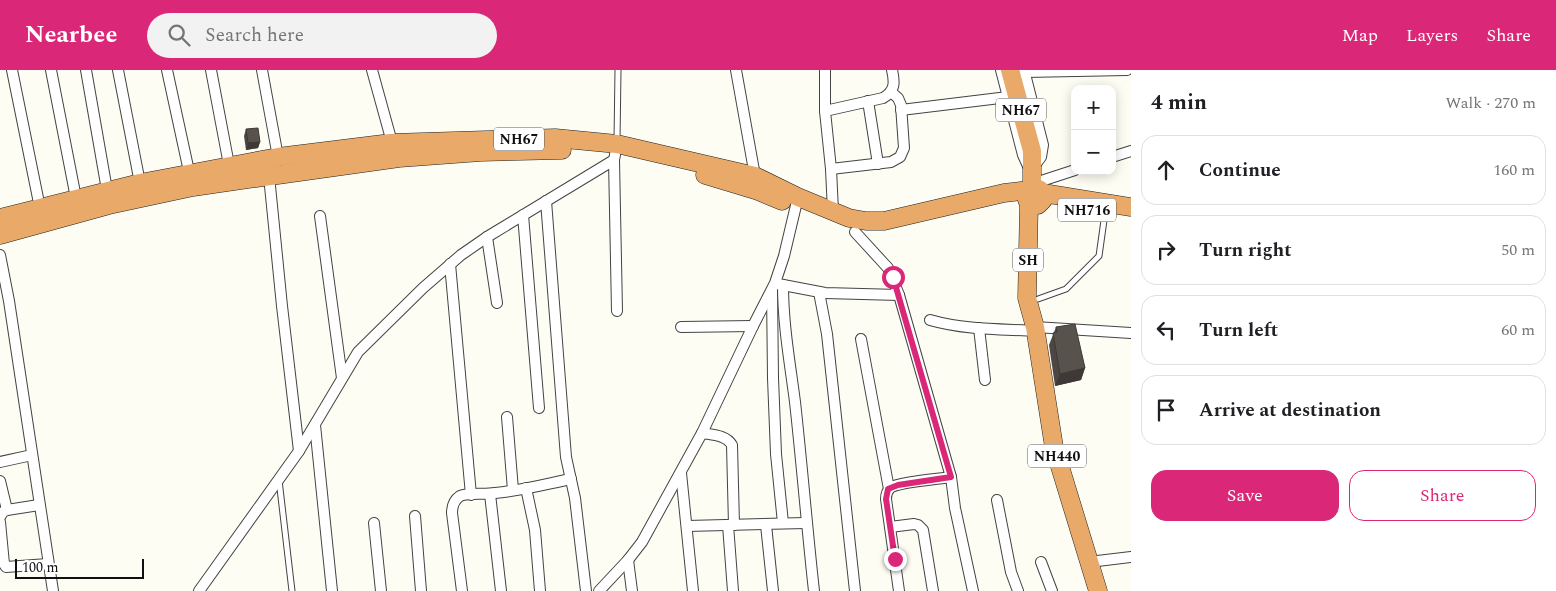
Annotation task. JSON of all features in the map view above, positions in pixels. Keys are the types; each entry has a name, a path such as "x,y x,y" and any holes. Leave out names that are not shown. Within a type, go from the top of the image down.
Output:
{"highway":[{"name":"NH67","path":"1020,71 1032,151 1034,190"},
{"name":"NH67","path":"0,235 191,180 229,165 278,157 395,150 481,152 592,149 755,176 835,225 856,232 870,233 896,230 956,216 1034,190"},
{"name":"NH67","path":"0,218 140,183 269,176 395,150"},
{"name":"NH67","path":"616,153 703,174 833,211 849,218 866,221 884,221 1004,193 1034,190"},
{"name":"NH716","path":"1034,190 1106,209 1131,219"},
{"name":"SH","path":"1034,190 1038,299 1034,325"},
{"name":"SH","path":"1034,190 1027,298 1034,325"},
{"name":"NH716","path":"1106,209 1131,208"},
{"name":"NH440","path":"1034,325 1054,447 1098,591"}],"street":[{"path":"12,70 40,208"},
{"path":"50,70 76,198"},
{"path":"86,70 107,190"},
{"path":"118,70 140,183"},
{"path":"167,70 191,180"},
{"path":"210,70 229,165"},
{"path":"262,70 278,157"},
{"path":"372,70 395,150"},
{"path":"736,70 755,176"},
{"path":"825,70 825,111 833,211"},
{"path":"825,111 882,98 891,92 894,83 892,70"},
{"path":"1001,70 1034,190"},
{"path":"1034,190 1043,144 1020,71 1127,70"},
{"path":"831,169 896,160 903,152 900,101 891,92"},
{"path":"901,110 1008,97"},
{"path":"868,101 878,164"},
{"path":"1116,156 1131,151"},
{"path":"199,591 299,452 358,352 450,264 487,237 546,201 616,153"},
{"path":"616,153 617,311"},
{"path":"1034,190 1071,172"},
{"path":"269,176 299,452"},
{"path":"546,201 566,457 575,498 586,591"},
{"path":"783,523 776,454 774,406 777,286 796,202"},
{"path":"523,215 539,408"},
{"path":"320,216 342,378"},
{"path":"856,232 888,268 899,295 951,477 955,508 973,591"},
{"path":"487,237 497,303"},
{"path":"0,255 9,301 52,591"},
{"path":"450,264 471,495"},
{"path":"777,286 819,292 899,295"},
{"path":"599,591 642,542 702,433 753,326 777,286"},
{"path":"777,286 784,320 794,400 814,591"},
{"path":"819,292 827,334 855,591"},
{"path":"930,320 946,325 979,328 1034,325 1131,333"},
{"path":"681,327 753,326"},
{"path":"979,328 985,380"},
{"path":"861,339 888,489 886,499 899,591"},
{"path":"507,417 513,490"},
{"path":"315,425 332,591"},
{"path":"702,433 726,438 732,445 731,525 733,591"},
{"path":"0,462 32,455"},
{"path":"681,473 693,591"},
{"path":"888,489 898,485 951,477"},
{"path":"462,591 452,513 452,506 456,500 460,496 490,494 571,479"},
{"path":"0,485 3,514 39,505"},
{"path":"526,488 535,530 540,591"},
{"path":"490,494 501,591"},
{"path":"997,500 1011,572 1018,591"},
{"path":"415,516 421,591"},
{"path":"0,522 4,564 6,567 48,564"},
{"path":"374,523 381,591"},
{"path":"687,526 806,523"},
{"path":"890,527 914,524 923,530 933,591"},
{"path":"766,525 773,591"},
{"path":"1089,562 1131,557"},
{"path":"628,560 632,591"},
{"path":"1040,562 1052,591"}],"lane":[{"path":"616,153 618,70"},
{"path":"1038,299 1066,289 1099,256 1106,209"},
{"path":"279,479 292,591"}],"building":[{"path":"258,128 260,142 248,143 246,129"},
{"path":"1075,324 1085,368 1060,374 1053,333 1057,332 1056,327"}],"route":[{"path":"893,277 951,477 898,485 888,489 886,499 895,559"}]}
